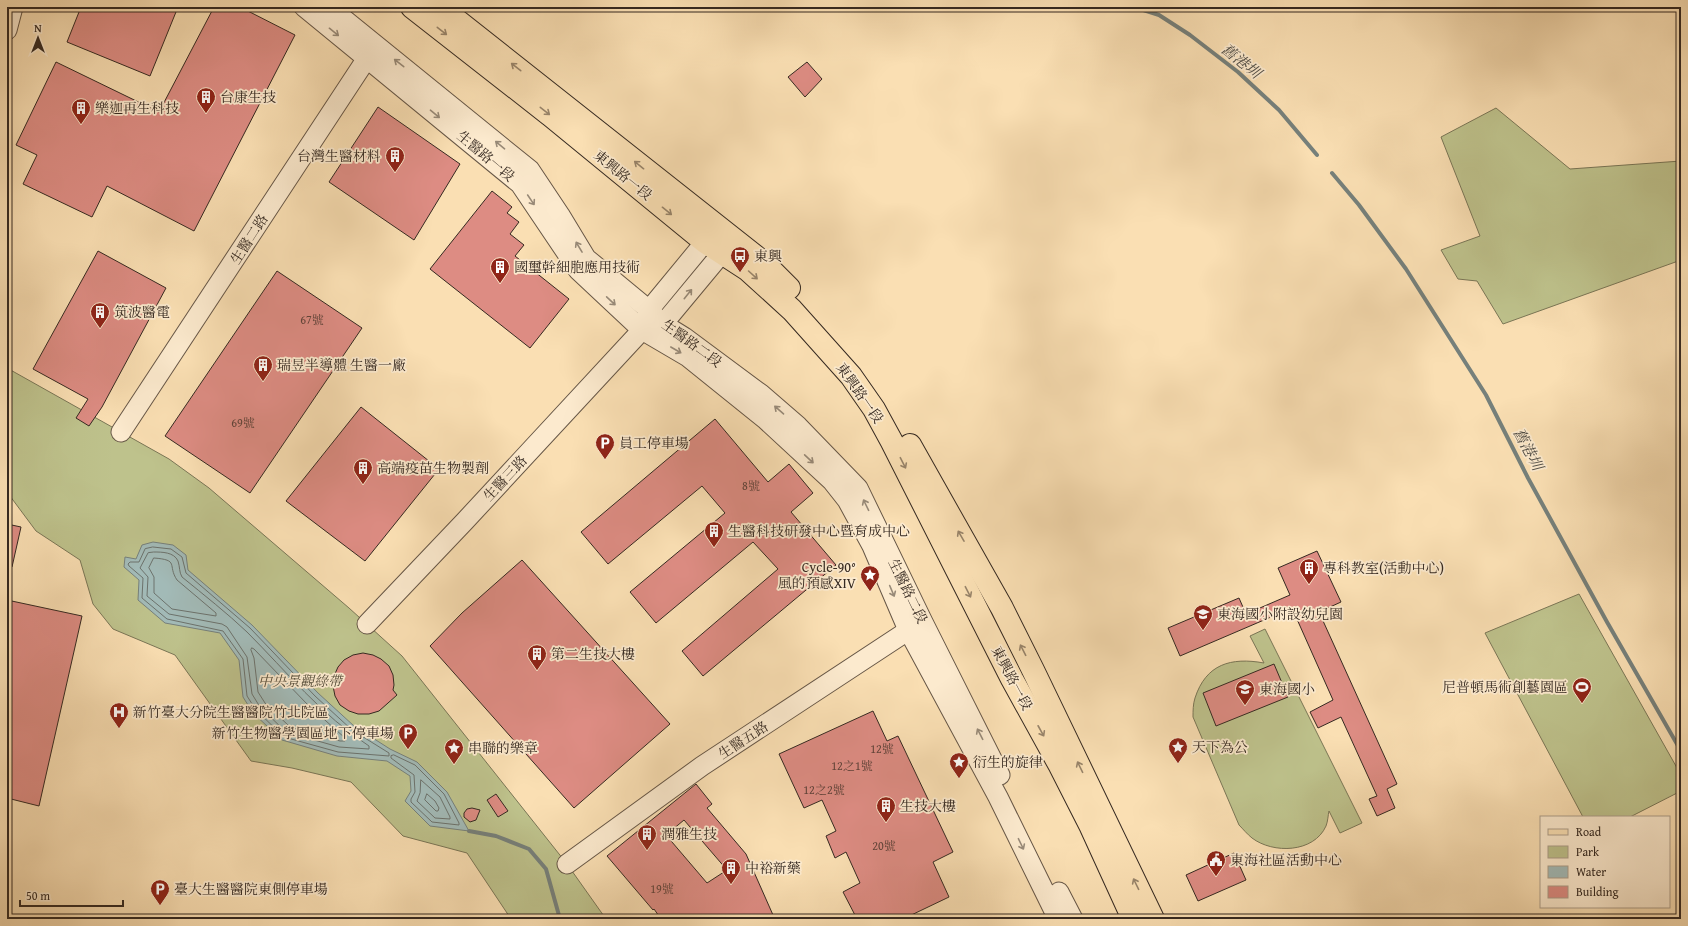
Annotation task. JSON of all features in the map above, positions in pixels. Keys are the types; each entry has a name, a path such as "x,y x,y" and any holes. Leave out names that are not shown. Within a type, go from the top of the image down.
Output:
{"main road":[{"name":"東興路一段","path":"412,7 717,243 764,263 803,301 866,376 905,437 1005,615 1153,919"},
{"name":"東興路一段","path":"440,7 748,270 792,310 851,376 874,409 892,442 1012,679 1060,766 1090,825 1132,919"}],"street":[{"path":"7,30 13,7"},
{"name":"生醫路一段","path":"304,7 372,52 530,170 586,258 649,310"},
{"name":"生醫路一段","path":"329,7 372,52 520,184 578,270 642,330"},
{"name":"生醫二路","path":"121,432 372,52"},
{"path":"642,330 649,310 717,243"},
{"path":"642,330 663,324 717,243"},
{"name":"生醫路二段","path":"649,310 663,324 684,337 761,394 798,426 858,488 915,626 1058,919"},
{"name":"生醫路二段","path":"642,330 688,357 765,419 832,481 847,500 1073,919"},
{"name":"生醫三路","path":"367,624 642,330"},
{"name":"生醫五路","path":"567,864 702,766 915,626"}],"green space":[{"path":"1496,108 1570,169 1681,161 1681,260 1503,324 1477,281 1458,279 1441,250 1480,236 1441,137"},
{"name":"中央景觀綠帶","path":"7,368 169,459 209,488 349,608 402,656 567,864 606,919 511,919 467,853 403,836 351,782 292,768 251,761 175,655 113,629 93,604 80,560 36,531 7,492"},
{"name":"尼普頓馬術創藝園區","path":"1579,594 1681,775 1681,791 1632,816 1582,816 1485,633"},
{"path":"1265,629 1362,823 1340,833 1329,811 1326,826 1320,835 1312,842 1303,846 1292,848 1271,847 1261,843 1252,838 1239,825 1193,717 1194,700 1200,686 1213,670 1231,662 1252,661 1264,663 1250,636"}],"water":[{"path":"153,542 173,545 186,555 188,570 252,625 318,693 354,726 390,749 417,762 447,792 469,831 430,826 405,801 411,791 410,776 387,761 337,756 282,740 253,713 243,697 239,660 220,633 165,623 138,600 139,580 124,567 125,557 136,559 142,545"}],"building":[{"path":"81,7 178,7 150,76 67,42"},
{"path":"214,7 240,7 295,35 194,231 107,186 92,217 23,184 37,155 16,145 56,62 159,112"},
{"path":"807,62 822,79 805,97 788,77"},
{"name":"台灣生醫材料","path":"378,107 460,164 414,240 329,182"},
{"name":"國璽幹細胞應用技術","path":"492,191 512,207 507,213 519,222 510,234 524,245 515,256 569,299 530,348 430,269"},
{"name":"筑波醫電","path":"98,251 166,288 102,407 89,426 76,418 88,399 33,369"},
{"name":"瑞昱半導體 生醫一廠","path":"277,271 362,328 250,493 165,436"},
{"name":"高端疫苗生物製劑","path":"361,407 439,469 365,561 286,501"},
{"name":"生醫科技研發中心暨育成中心","path":"715,419 768,482 789,464 813,493 791,512 836,565 703,676 682,651 778,569 753,542 656,623 630,592 725,513 702,486 608,564 581,532"},
{"path":"7,524 21,527 12,567 7,566"},
{"path":"1317,551 1341,602 1319,612 1397,784 1387,789 1395,808 1377,816 1369,799 1377,796 1341,717 1318,728 1310,712 1333,700 1292,608 1180,656 1168,628 1239,598 1246,614 1290,595 1278,568"},
{"name":"第二生技大樓","path":"522,560 670,724 574,808 430,646 462,613"},
{"path":"7,600 82,616 39,806 7,798"},
{"path":"363,653 373,655 381,659 389,666 393,675 393,690 397,695 379,711 369,714 358,714 349,711 340,705 335,696 333,686 334,676 338,667 344,660 353,655"},
{"path":"1274,664 1288,697 1216,726 1203,693"},
{"name":"生技大樓","path":"873,711 887,741 898,736 953,852 933,862 949,897 903,919 857,919 843,892 860,883 846,852 835,858 826,836 836,831 822,800 804,808 779,754"},
{"path":"696,784 712,804 707,808 746,854 773,915 767,919 661,919 607,856","holes":["684,820 727,870 707,883 666,835"]},
{"path":"496,794 508,811 498,817 487,800"},
{"path":"472,808 480,810 476,820 470,822 464,817 464,813 467,809"},
{"name":"東海社區活動中心","path":"1234,853 1246,880 1198,901 1186,875"}],"waterway":[{"name":"舊港圳","path":"1134,7 1159,15 1190,35 1238,72 1279,110 1317,155"},
{"name":"舊港圳","path":"1332,173 1359,205 1406,269 1486,395 1528,478 1607,622 1681,751"},
{"path":"469,831 496,836 529,849 546,869 560,919"}],"place":[{"name":"台康生技","path":"206,114"},
{"name":"樂迦再生科技","path":"81,125"},
{"name":"台灣生醫材料","path":"395,173"},
{"name":"東興","path":"740,273"},
{"name":"國璽幹細胞應用技術","path":"500,284"},
{"name":"筑波醫電","path":"100,329"},
{"name":"瑞昱半導體 生醫一廠","path":"263,382"},
{"name":"員工停車場","path":"605,460"},
{"name":"高端疫苗生物製劑","path":"363,485"},
{"name":"生醫科技研發中心暨育成中心","path":"714,548"},
{"name":"專科教室(活動中心)","path":"1309,585"},
{"name":"Cycle-90° 風的預感XIV","path":"870,592"},
{"name":"東海國小附設幼兒園","path":"1203,631"},
{"name":"第二生技大樓","path":"537,671"},
{"name":"尼普頓馬術創藝園區","path":"1582,704"},
{"name":"東海國小","path":"1245,706"},
{"name":"新竹臺大分院生醫醫院竹北院區","path":"119,729"},
{"name":"新竹生物醫學園區地下停車場","path":"408,750"},
{"name":"天下為公","path":"1178,764"},
{"name":"串聯的樂章","path":"454,765"},
{"name":"衍生的旋律","path":"959,779"},
{"name":"生技大樓","path":"886,823"},
{"name":"潤雅生技","path":"647,851"},
{"name":"東海社區活動中心","path":"1216,877"},
{"name":"中裕新藥","path":"731,885"},
{"name":"臺大生醫醫院東側停車場","path":"160,906"}]}
